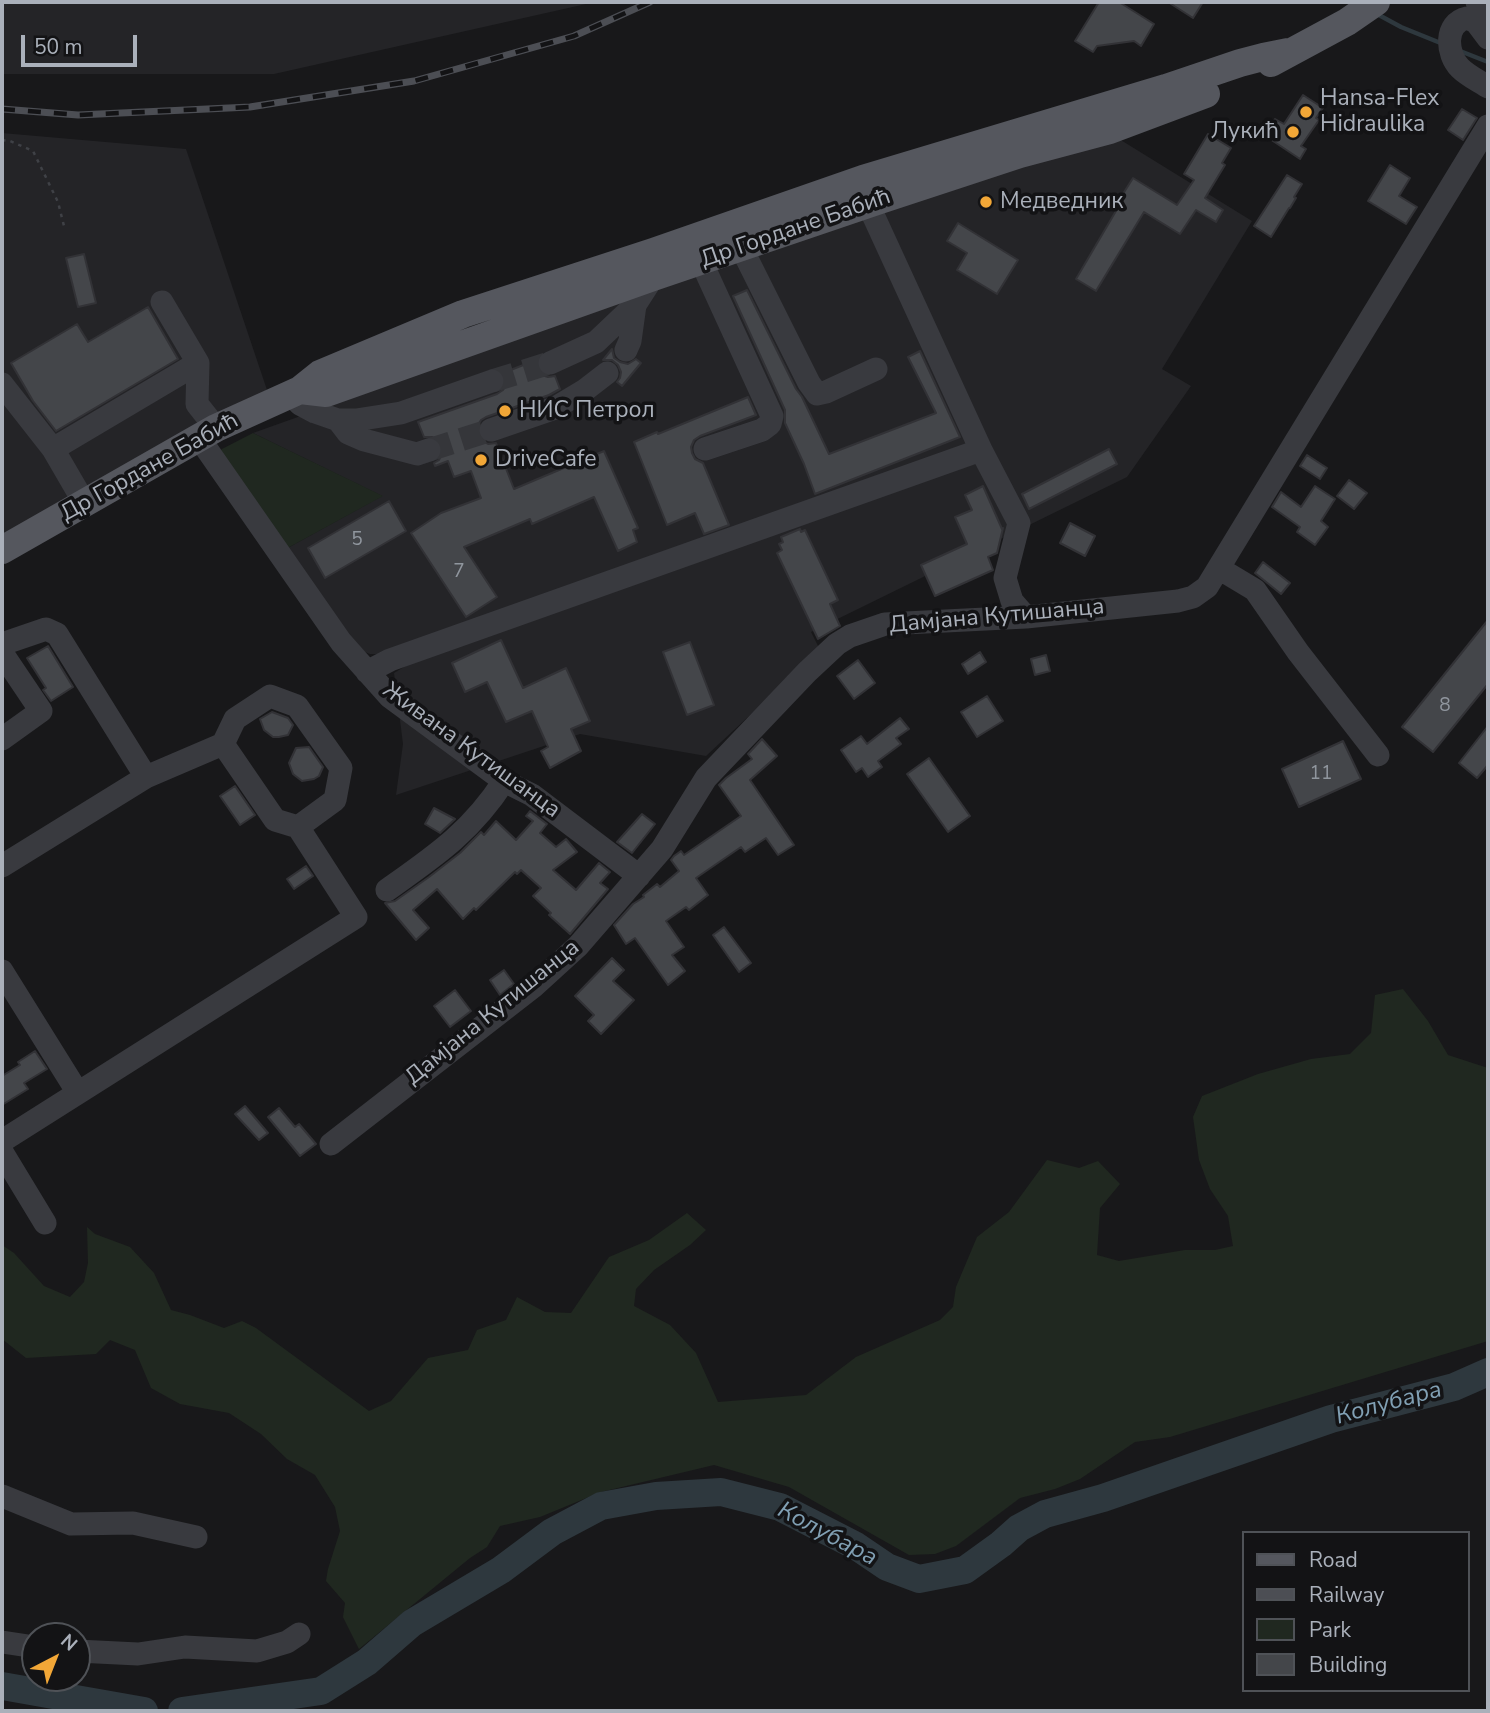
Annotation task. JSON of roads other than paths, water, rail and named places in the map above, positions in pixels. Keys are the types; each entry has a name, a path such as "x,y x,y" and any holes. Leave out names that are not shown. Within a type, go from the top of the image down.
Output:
{"main road":[{"name":"Др Гордане Бабић","path":"2,550 207,433 295,392 320,374 463,314 653,252 737,236 868,204 1020,154 1110,130 1244,79 1288,52 1347,22 1376,2"},
{"name":"Др Гордане Бабић","path":"295,392 326,393 701,261 737,236 863,179 1166,88 1240,63 1288,52"}],"street":[{"path":"1476,2 1488,10"},
{"path":"1488,38 1476,22 1467,18 1456,22 1450,34 1453,58 1460,68 1488,87"},
{"name":"Дамјана Кутишанца","path":"331,1144 533,987 578,946 662,849 706,778 837,644 850,636 885,625 1027,617 1178,601 1193,597 1208,587 1488,126"},
{"path":"868,204 981,450 1019,523 1005,578 1012,601 1027,617"},
{"path":"737,236 809,383 817,394 876,369"},
{"path":"701,261 772,416 770,424 762,430 705,449"},
{"path":"550,363 596,342 635,305 653,277"},
{"path":"53,449 198,363 162,302"},
{"path":"626,350 630,341 635,305"},
{"name":"Живана Кутишанца","path":"198,363 197,404 207,433 341,642 367,673 390,697 504,781 532,795 639,876"},
{"path":"491,430 555,408 607,373"},
{"path":"295,392 300,404 315,412 338,420 356,420 401,413 492,381"},
{"path":"2,384 53,449 85,504"},
{"path":"338,420 348,433 364,440 423,452 401,413"},
{"path":"367,673 390,660 981,450"},
{"path":"1220,569 1255,590 1298,652 1378,755"},
{"path":"2,644 46,629 57,634 146,777"},
{"path":"2,653 41,711 2,739"},
{"path":"2,866 146,777 223,744 235,719 270,696 297,706 341,768 335,800 298,827"},
{"path":"2,1141 356,917 298,827 275,820 223,744"},
{"path":"387,890 463,833 482,813 504,781"},
{"path":"2,971 78,1093"},
{"path":"2,1152 45,1223"},
{"path":"2,1496 71,1524 133,1523 196,1537"},
{"path":"91,1652 138,1654 185,1647 257,1651 286,1642 299,1634"},
{"path":"2,1642 21,1645"}],"waterway":[{"path":"1377,14 1443,44"},
{"path":"1460,51 1488,62"},
{"name":"Колубара","path":"182,1711 321,1691 367,1662 412,1623 501,1570 552,1532 601,1506 656,1496 721,1492 780,1507 856,1546 887,1567 919,1579 965,1570 1019,1528 1045,1514 1103,1498 1331,1419 1454,1387 1488,1372"},
{"name":"Колубара","path":"2,1686 144,1711"}],"tunnel":[{"path":"492,381 550,363"},
{"path":"429,450 491,430"}],"railway":[{"path":"2,109 78,115 250,107 414,81 574,36 650,2"}],"place":[{"name":"Hansa-Flex Hidraulika","path":"1306,112"},
{"name":"Лукић","path":"1293,132"},
{"name":"Медведник","path":"986,202"},
{"name":"НИС Петрол","path":"505,411"},
{"name":"DriveCafe","path":"481,460"}]}
